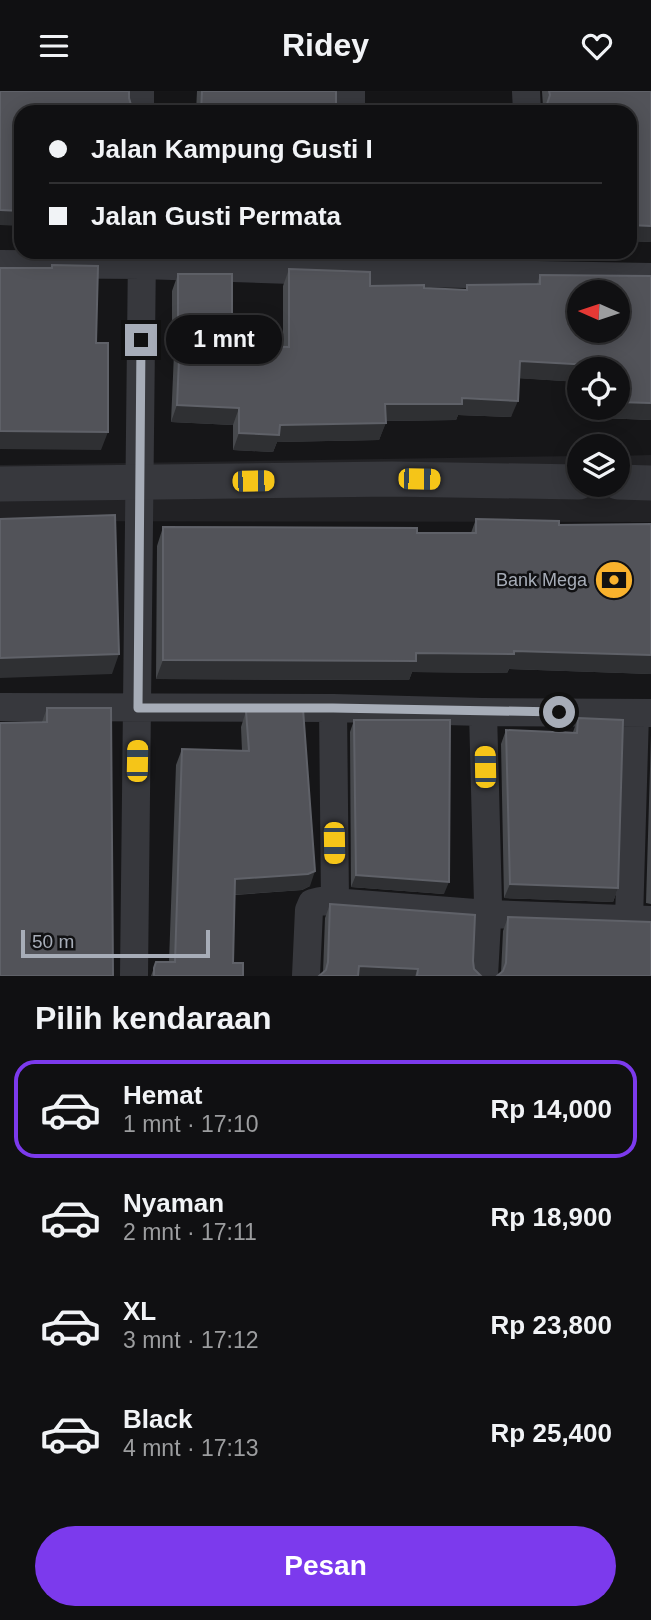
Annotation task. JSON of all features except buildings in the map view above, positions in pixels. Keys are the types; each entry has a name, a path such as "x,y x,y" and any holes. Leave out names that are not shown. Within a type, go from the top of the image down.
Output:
{"street":[{"path":"134,976 142,259"},
{"path":"0,264 142,259 530,263 651,277"},
{"path":"0,484 393,479 567,482"},
{"path":"630,482 651,483"},
{"path":"0,707 333,708 643,713 640,920 488,914 320,901 312,903 310,910 306,976"},
{"path":"333,708 335,901"},
{"path":"484,712 488,914 484,976"}],"shaded area":[{"path":"651,455 651,522 0,521 0,465 567,456 567,497 630,497 630,456"}],"place":[{"name":"Bank Mega","path":"614,580"}],"route":[{"path":"141,340 138,708 559,712"}]}
